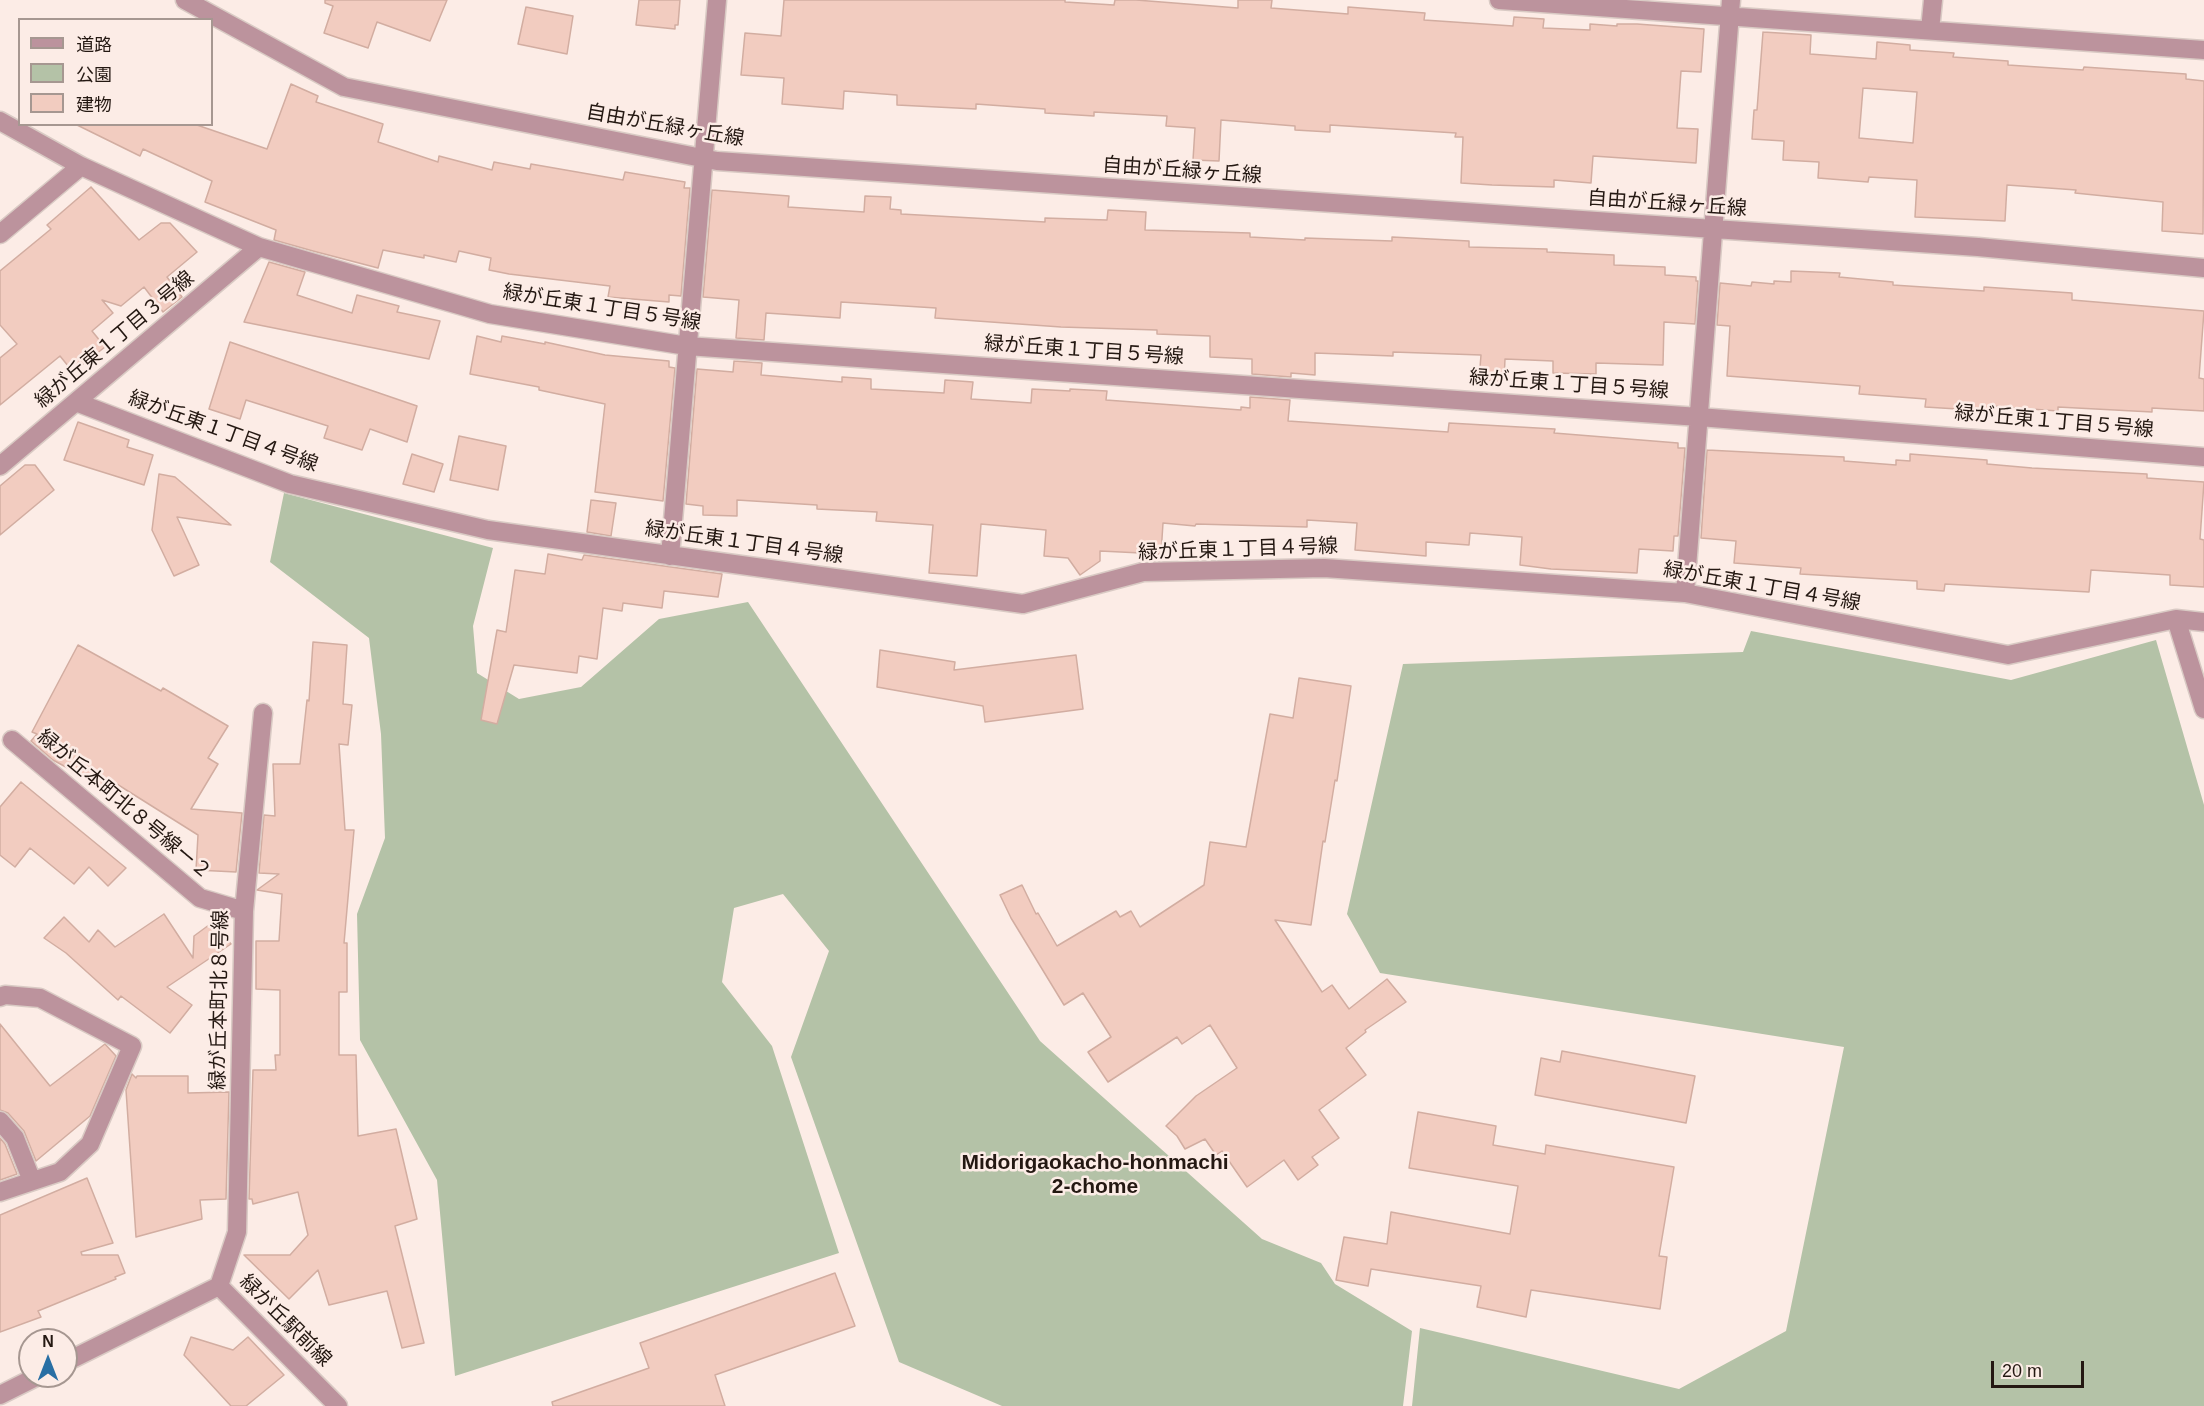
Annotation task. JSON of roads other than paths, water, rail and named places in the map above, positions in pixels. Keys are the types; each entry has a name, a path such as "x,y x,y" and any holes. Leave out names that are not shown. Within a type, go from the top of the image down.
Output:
{"street":[{"name":"自由が丘緑ヶ丘線","path":"184,0 344,87 717,161 1978,247 2204,268"},
{"path":"670,556 717,0"},
{"path":"1499,0 1730,8 1930,30 2204,50"},
{"path":"1930,30 1933,0"},
{"path":"1685,593 1730,8"},
{"name":"緑が丘東１丁目５号線","path":"0,121 81,166 259,247 490,314 687,346 1699,417 2204,457"},
{"path":"0,234 81,166"},
{"name":"緑が丘東１丁目３号線","path":"0,466 259,247"},
{"name":"緑が丘東１丁目４号線","path":"76,402 290,484 488,530 1023,604 1143,572 1313,568 1685,593 2008,656 2176,619 2204,622"},
{"path":"2176,619 2204,709"},
{"name":"緑が丘本町北８号線","path":"219,1286 237,1232 244,910 263,713"},
{"name":"緑が丘本町北８号線ー２","path":"12,740 200,898 244,910"},
{"path":"0,997 5,995 40,998 132,1046 90,1144 60,1172 0,1192"},
{"path":"0,1121 15,1138 32,1181"},
{"name":"緑が丘駅前線","path":"78,1356 219,1286 338,1406"},
{"path":"0,1395 18,1386"}],"district":[{"name":"Midorigaokacho-honmachi 2-chome","path":"1095,1175"}]}
